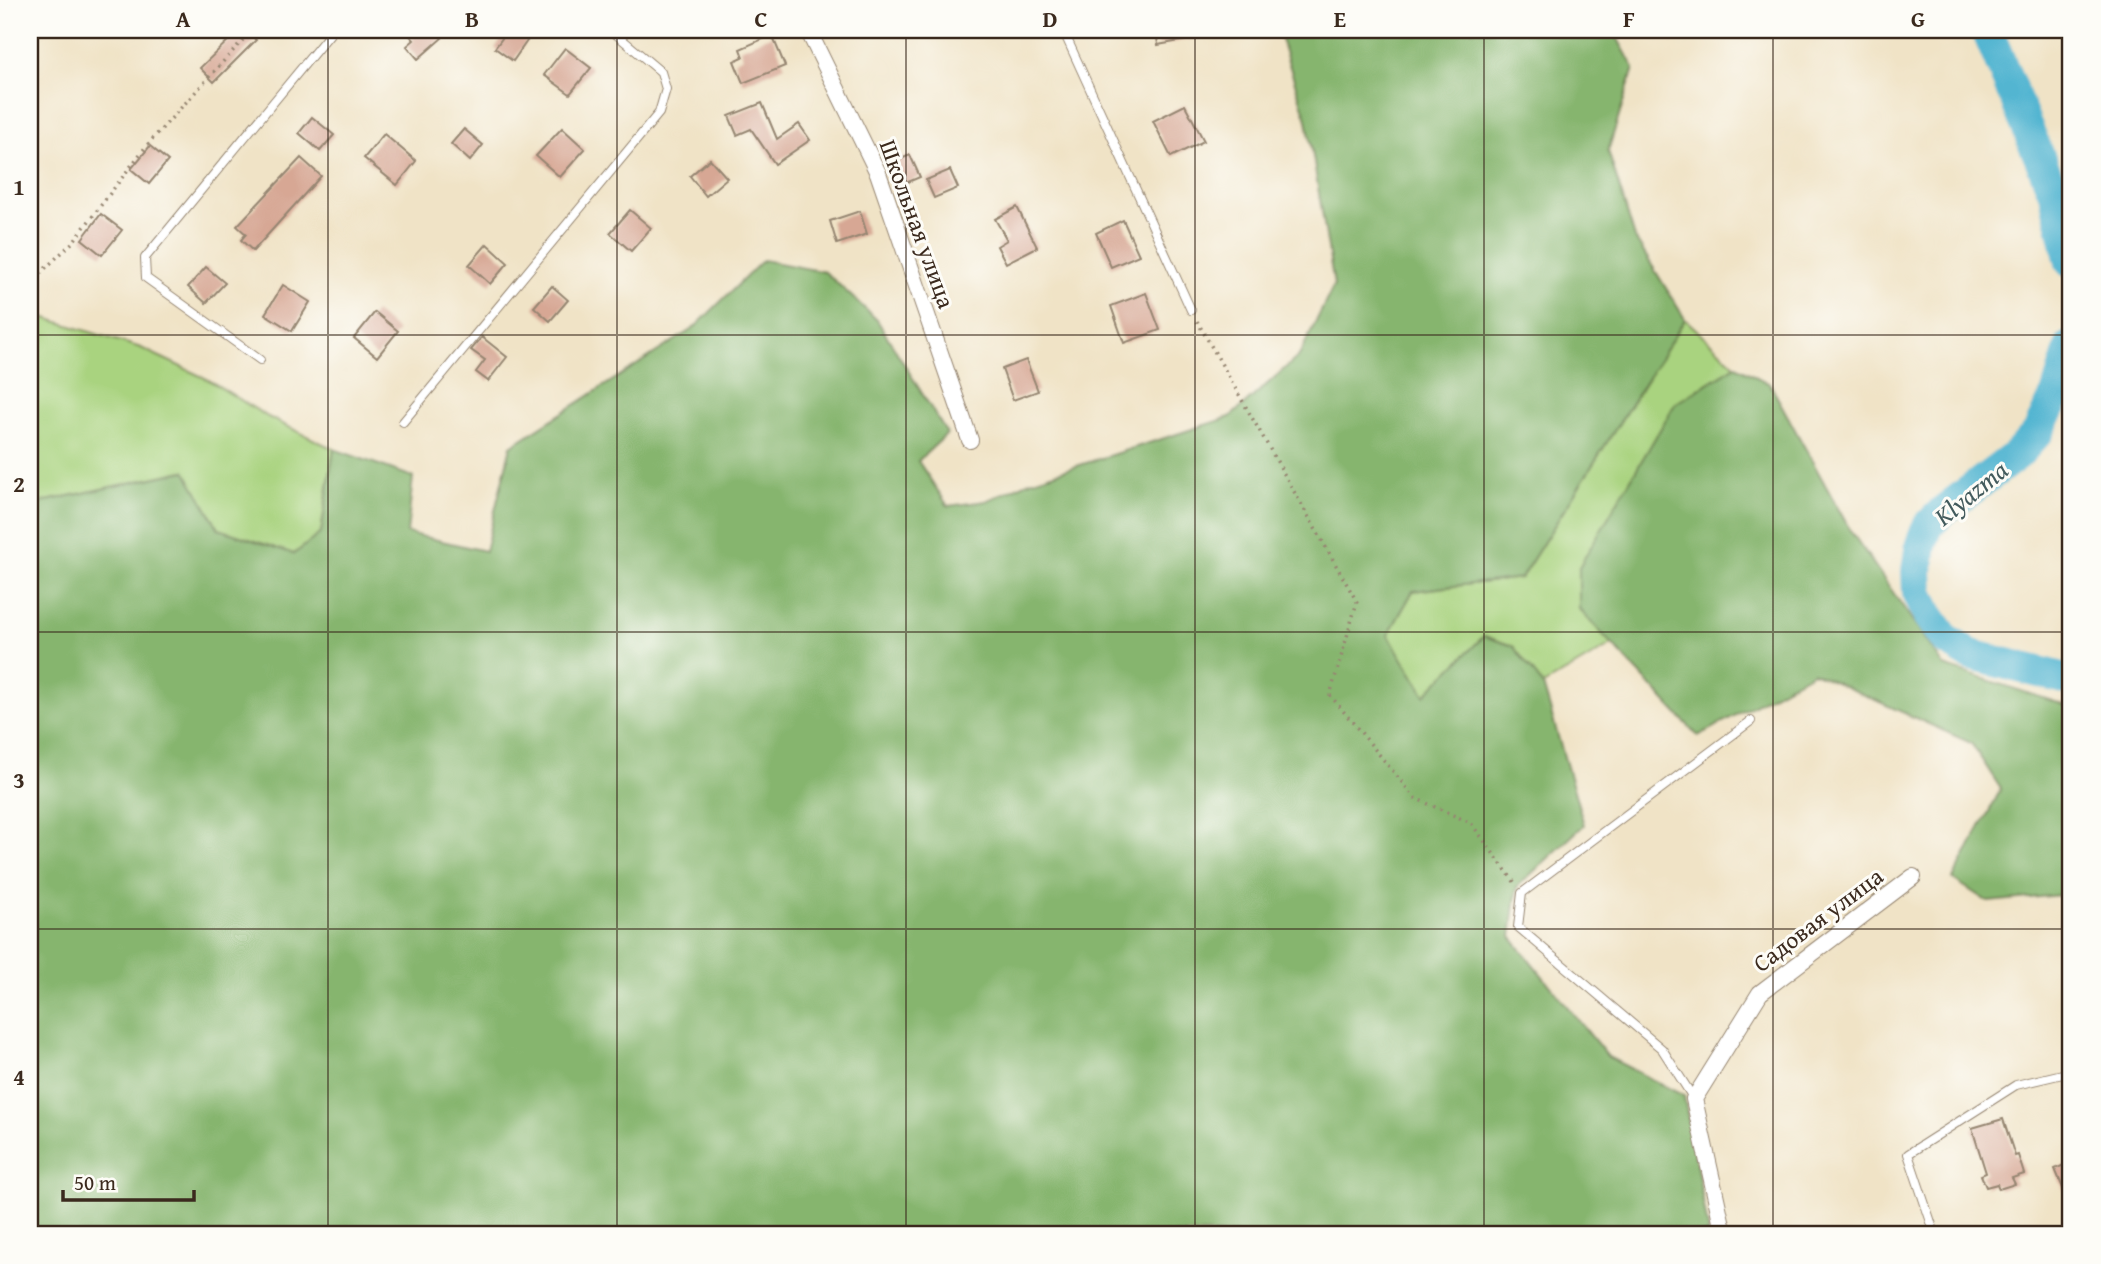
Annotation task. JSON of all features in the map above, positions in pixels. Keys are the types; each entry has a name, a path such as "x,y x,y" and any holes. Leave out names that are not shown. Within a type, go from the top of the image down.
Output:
{"street":[{"name":"Школьная улица","path":"808,30 878,173 970,440"},
{"name":"Садовая улица","path":"1694,1099 1760,993 1913,877"},
{"path":"1694,1099 1724,1234"}],"lane":[{"path":"260,360 146,278 145,258 333,30"},
{"path":"403,422 659,113 666,89 661,72 611,30"},
{"path":"1063,30 1191,310"},
{"path":"1694,1099 1662,1048 1518,927 1522,893 1751,721"},
{"path":"1935,1234 1908,1154 2016,1085 2071,1072"}],"path":[{"path":"30,283 73,242 147,145 252,30"},
{"path":"1191,310 1357,602 1330,695 1415,798 1471,823 1522,893"}],"green space":[{"path":"1278,30 1613,30 1634,68 1608,151 1635,238 1685,319 1521,578 1413,591 1388,635 1425,695 1484,636 1513,646 1543,685 1584,825 1517,887 1511,937 1608,1057 1684,1096 1709,1234 30,1234 30,508 42,502 185,471 219,529 294,554 321,533 334,449 413,477 407,533 485,551 511,446 694,328 763,260 825,272 877,320 947,434 918,461 948,506 986,501 1030,481 1230,417 1299,356 1334,285 1307,120"},
{"path":"30,313 141,348 207,379 268,417 334,449 321,533 294,554 219,529 184,471 42,502 30,508"},
{"path":"1685,319 1736,366 1675,404 1579,609 1613,644 1543,685 1513,646 1484,636 1425,696 1388,635 1413,591 1521,578"},
{"path":"1736,366 1770,384 1850,530 1944,666 2071,707 2071,894 1988,902 1953,879 2001,789 1971,743 1813,672 1698,736 1579,609 1579,567 1675,404"}],"building":[{"path":"239,30 245,30 256,40 214,82 200,68"},
{"path":"405,30 435,30 442,38 418,59 407,46 414,40"},
{"path":"508,30 518,30 529,38 513,61 495,48"},
{"path":"1156,30 1201,30 1202,37 1158,45"},
{"path":"772,35 785,66 743,83 734,61 743,57 740,49"},
{"path":"565,48 591,68 570,94 544,75"},
{"path":"762,103 777,139 799,124 810,140 775,164 751,129 737,135 729,116"},
{"path":"1185,105 1204,141 1171,157 1153,121"},
{"path":"312,117 334,135 320,151 299,133"},
{"path":"562,128 585,149 560,177 536,156"},
{"path":"464,129 483,145 470,161 451,144"},
{"path":"384,134 416,161 397,185 364,158"},
{"path":"150,146 168,161 149,184 131,169"},
{"path":"910,155 920,177 901,185 892,163"},
{"path":"301,158 321,176 253,251 241,240 246,234 237,226"},
{"path":"710,159 727,178 706,196 690,176"},
{"path":"950,170 958,188 934,198 926,180"},
{"path":"1017,207 1037,247 1006,263 997,246 1007,240 995,219"},
{"path":"630,210 651,228 631,251 610,233"},
{"path":"860,211 867,234 837,244 830,221"},
{"path":"101,214 122,230 102,255 82,239"},
{"path":"1123,220 1139,255 1111,267 1096,233"},
{"path":"487,244 508,263 490,284 469,265"},
{"path":"206,267 225,283 206,303 188,287"},
{"path":"283,285 310,302 292,331 265,314"},
{"path":"552,286 568,300 550,321 534,307"},
{"path":"1146,293 1160,330 1124,343 1111,306"},
{"path":"375,312 398,331 377,357 354,338"},
{"path":"482,337 507,357 488,381 476,372 485,360 471,350"},
{"path":"1026,360 1038,391 1013,400 1002,369"},
{"path":"2003,1119 2024,1174 2012,1178 2015,1184 1999,1189 1997,1184 1986,1187 1981,1175 1986,1173 1972,1128"},
{"path":"2071,1162 2071,1207 2055,1169"}],"waterway":[{"name":"Klyazma","path":"1987,30 2055,195 2071,262"},
{"name":"Klyazma","path":"2071,346 2056,395 2038,432 2018,454 1943,511 1928,526 1921,544 1917,571 1918,592 1928,614 1946,640 1971,655 2071,680"}]}
